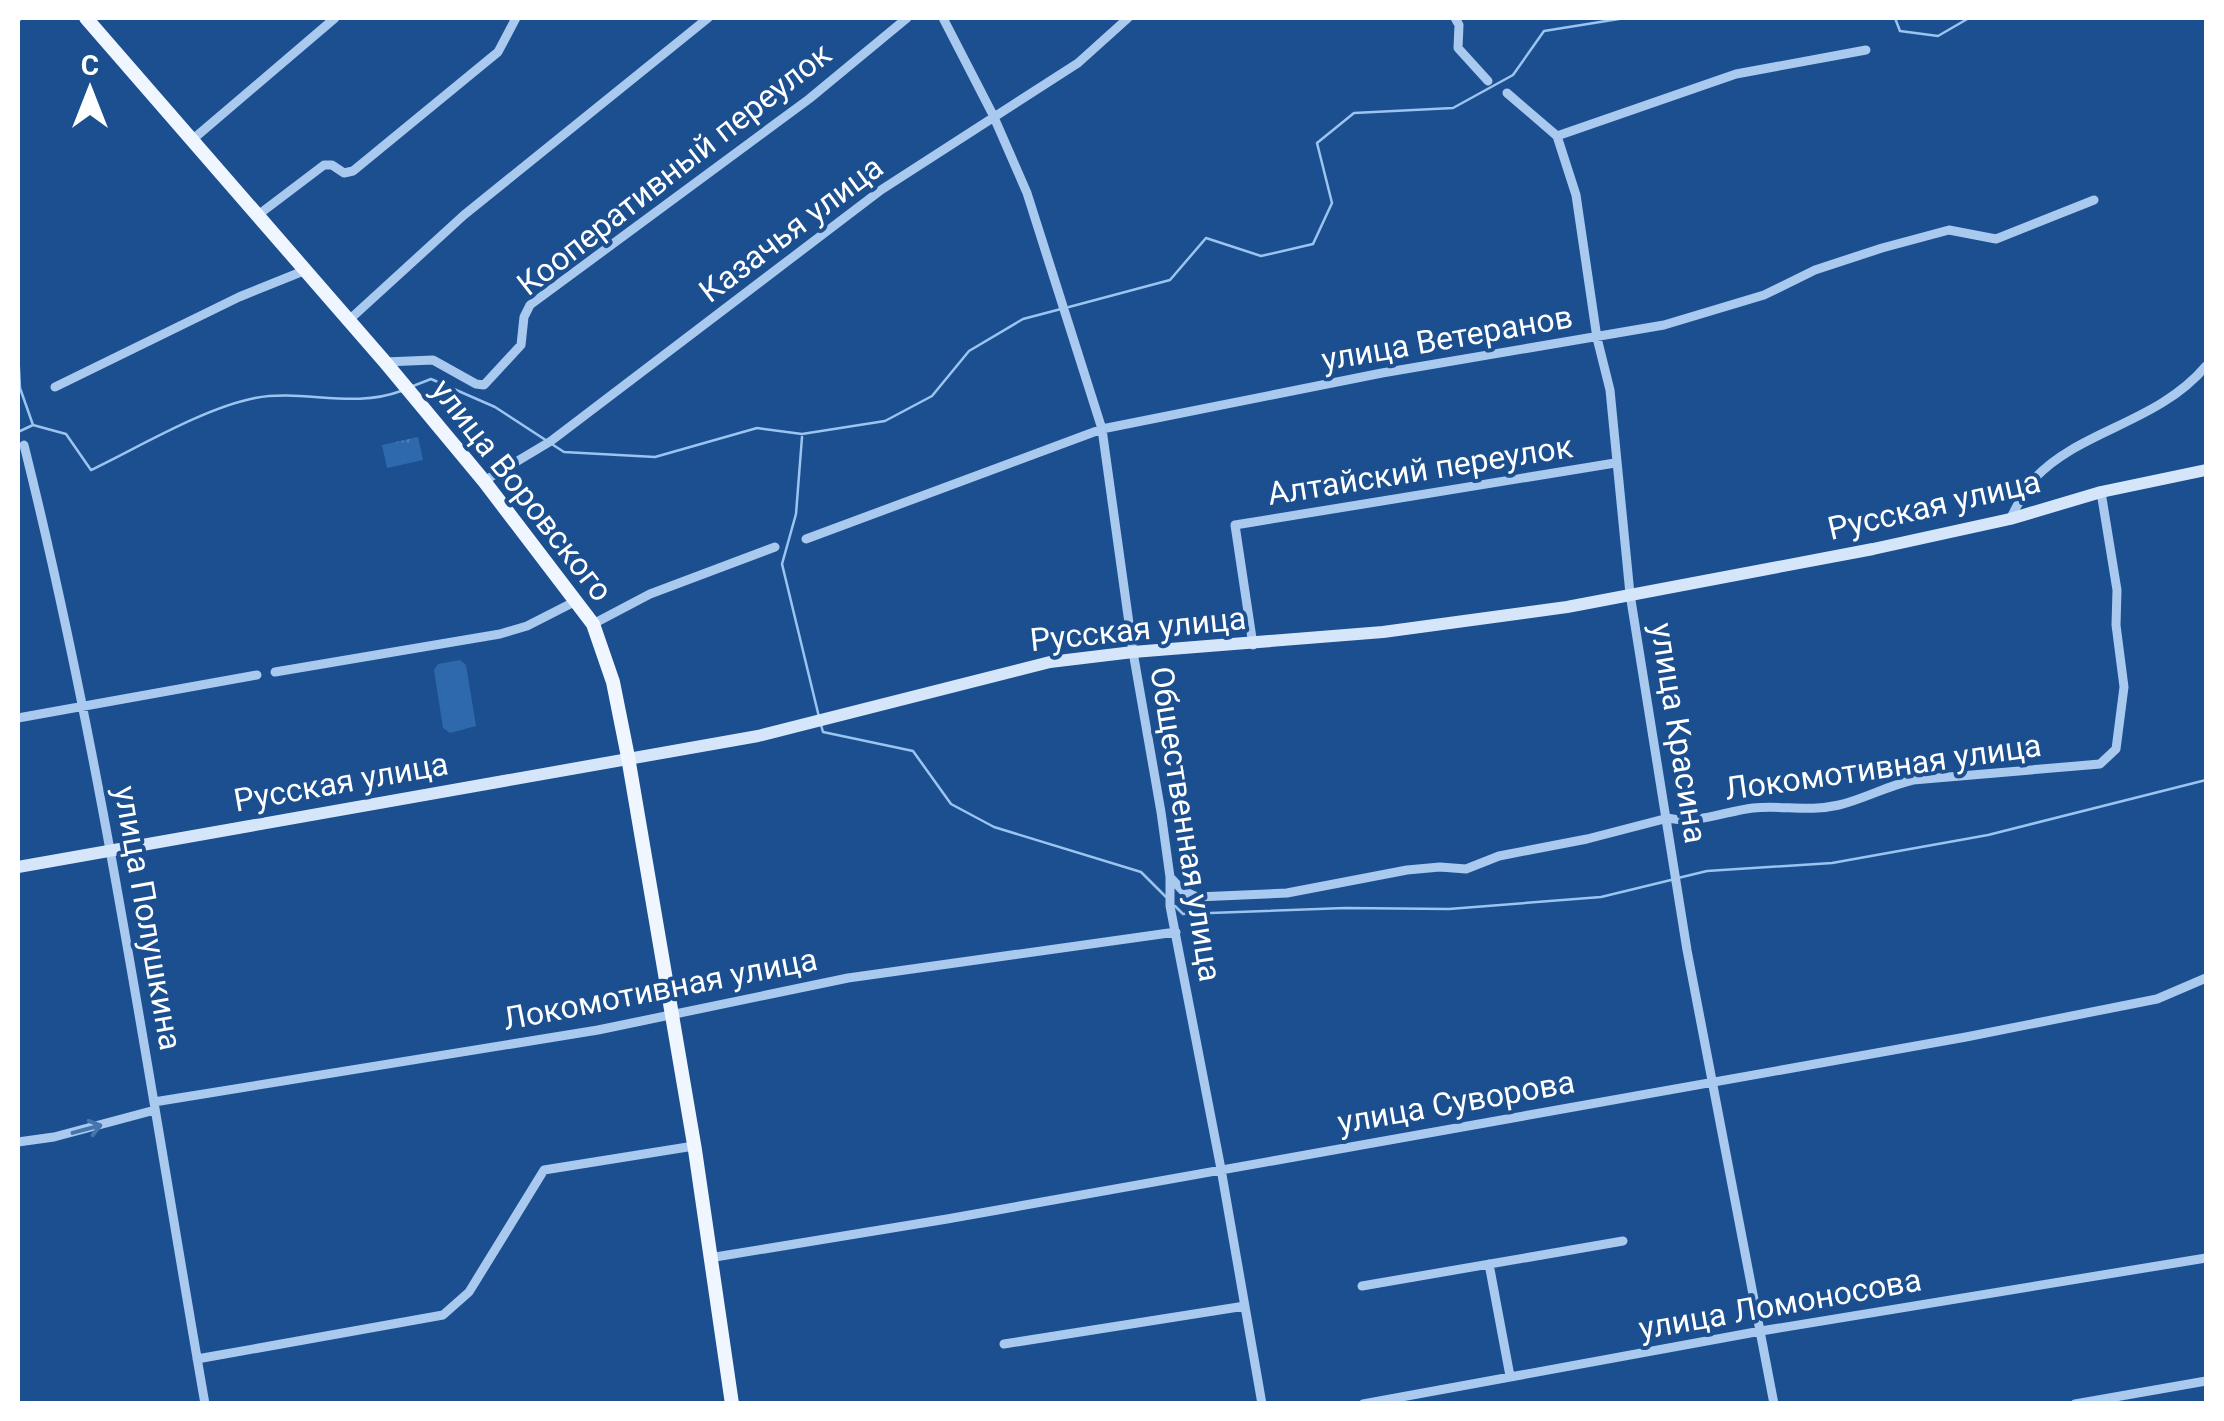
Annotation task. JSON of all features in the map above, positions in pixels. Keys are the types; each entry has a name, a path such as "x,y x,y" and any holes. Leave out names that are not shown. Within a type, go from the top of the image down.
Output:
{"main road":[{"name":"улица Воровского","path":"86,18 484,480 593,624 613,682 628,757 694,1146 732,1404"}],"street":[{"path":"192,140 335,18"},
{"path":"258,215 324,165 344,173 353,172 498,52 516,18"},
{"path":"350,320 464,215 708,18"},
{"name":"Кооперативный переулок","path":"385,362 433,360 484,385 521,345 524,317 530,306 809,99 907,18"},
{"name":"Общественная улица","path":"943,18 1027,193 1102,429 1170,877 1170,906 1262,1404"},
{"name":"Казачья улица","path":"484,480 551,441 881,190 1078,63 1128,18"},
{"path":"1455,18 1459,25 1458,48 1488,81"},
{"path":"1506,93 1558,136 1736,74 1866,50"},
{"name":"улица Красина","path":"1558,136 1576,195 1597,338 1610,390 1630,594 1687,950 1774,1404"},
{"name":"улица Ветеранов","path":"806,538 1102,429 1382,373 1664,325 1738,304 1815,270 1949,230 1996,239 2094,200"},
{"path":"55,388 239,296 306,270"},
{"path":"2010,519 2023,492 2054,463 2074,449 2150,413 2206,366"},
{"name":"улица Полушкина","path":"24,444 59,582 112,852 204,1404"},
{"name":"Алтайский переулок","path":"1253,645 1235,525 1615,463"},
{"name":"Русская улица","path":"18,867 758,736 1018,669 1133,652 1402,630 1568,607 2010,519 2102,492 2206,470"},
{"name":"Локомотивная улица","path":"1170,877 1182,890 1197,897 1287,892 1407,870 1466,870 1500,856 1668,818 1681,821 1757,808 1798,810 1842,804 1913,780 2100,764 2116,749 2124,686 2102,492"},
{"path":"593,624 650,594 775,547"},
{"path":"275,672 500,634 527,626 576,601"},
{"path":"18,718 258,675"},
{"name":"Локомотивная улица","path":"18,1142 54,1137 155,1106 598,1030 848,978 1176,932"},
{"name":"улица Суворова","path":"710,1258 2157,999 2206,978"},
{"path":"197,1359 443,1316 469,1292 544,1170 694,1146"},
{"path":"1362,1286 1622,1241"},
{"name":"улица Ломоносова","path":"1364,1404 1761,1331 2206,1258"},
{"path":"1490,1264 1510,1376"},
{"path":"1004,1344 1245,1306"},
{"path":"2075,1404 2206,1381"}],"green space":[{"path":"418,437 423,460 387,468 382,445"},
{"path":"460,660 466,665 476,726 450,733 443,728 434,670 438,664"}],"waterway":[{"path":"18,22 21,18"},
{"path":"1069,307 1170,280 1206,238 1261,256 1313,244 1332,203 1317,143 1354,113 1453,108 1513,75 1544,31 1625,18"},
{"path":"1895,18 1900,31 1938,36 1969,18"},
{"path":"413,386 431,379 495,407 564,452 655,457 757,428 802,434 885,421 932,396 969,351 1023,319 1061,309"},
{"path":"18,350 20,388 33,425 18,432"},
{"path":"33,425 66,434 91,470 193,419 235,403 273,396 365,398 401,391"},
{"path":"802,437 796,514 782,564 819,717"},
{"path":"821,725 823,732 913,751 951,804 994,827 1141,872 1166,897"},
{"path":"1678,878 1707,871 1832,863 1988,835 2206,780"},
{"path":"1175,906 1183,914 1449,909 1601,897 1671,880"}]}
